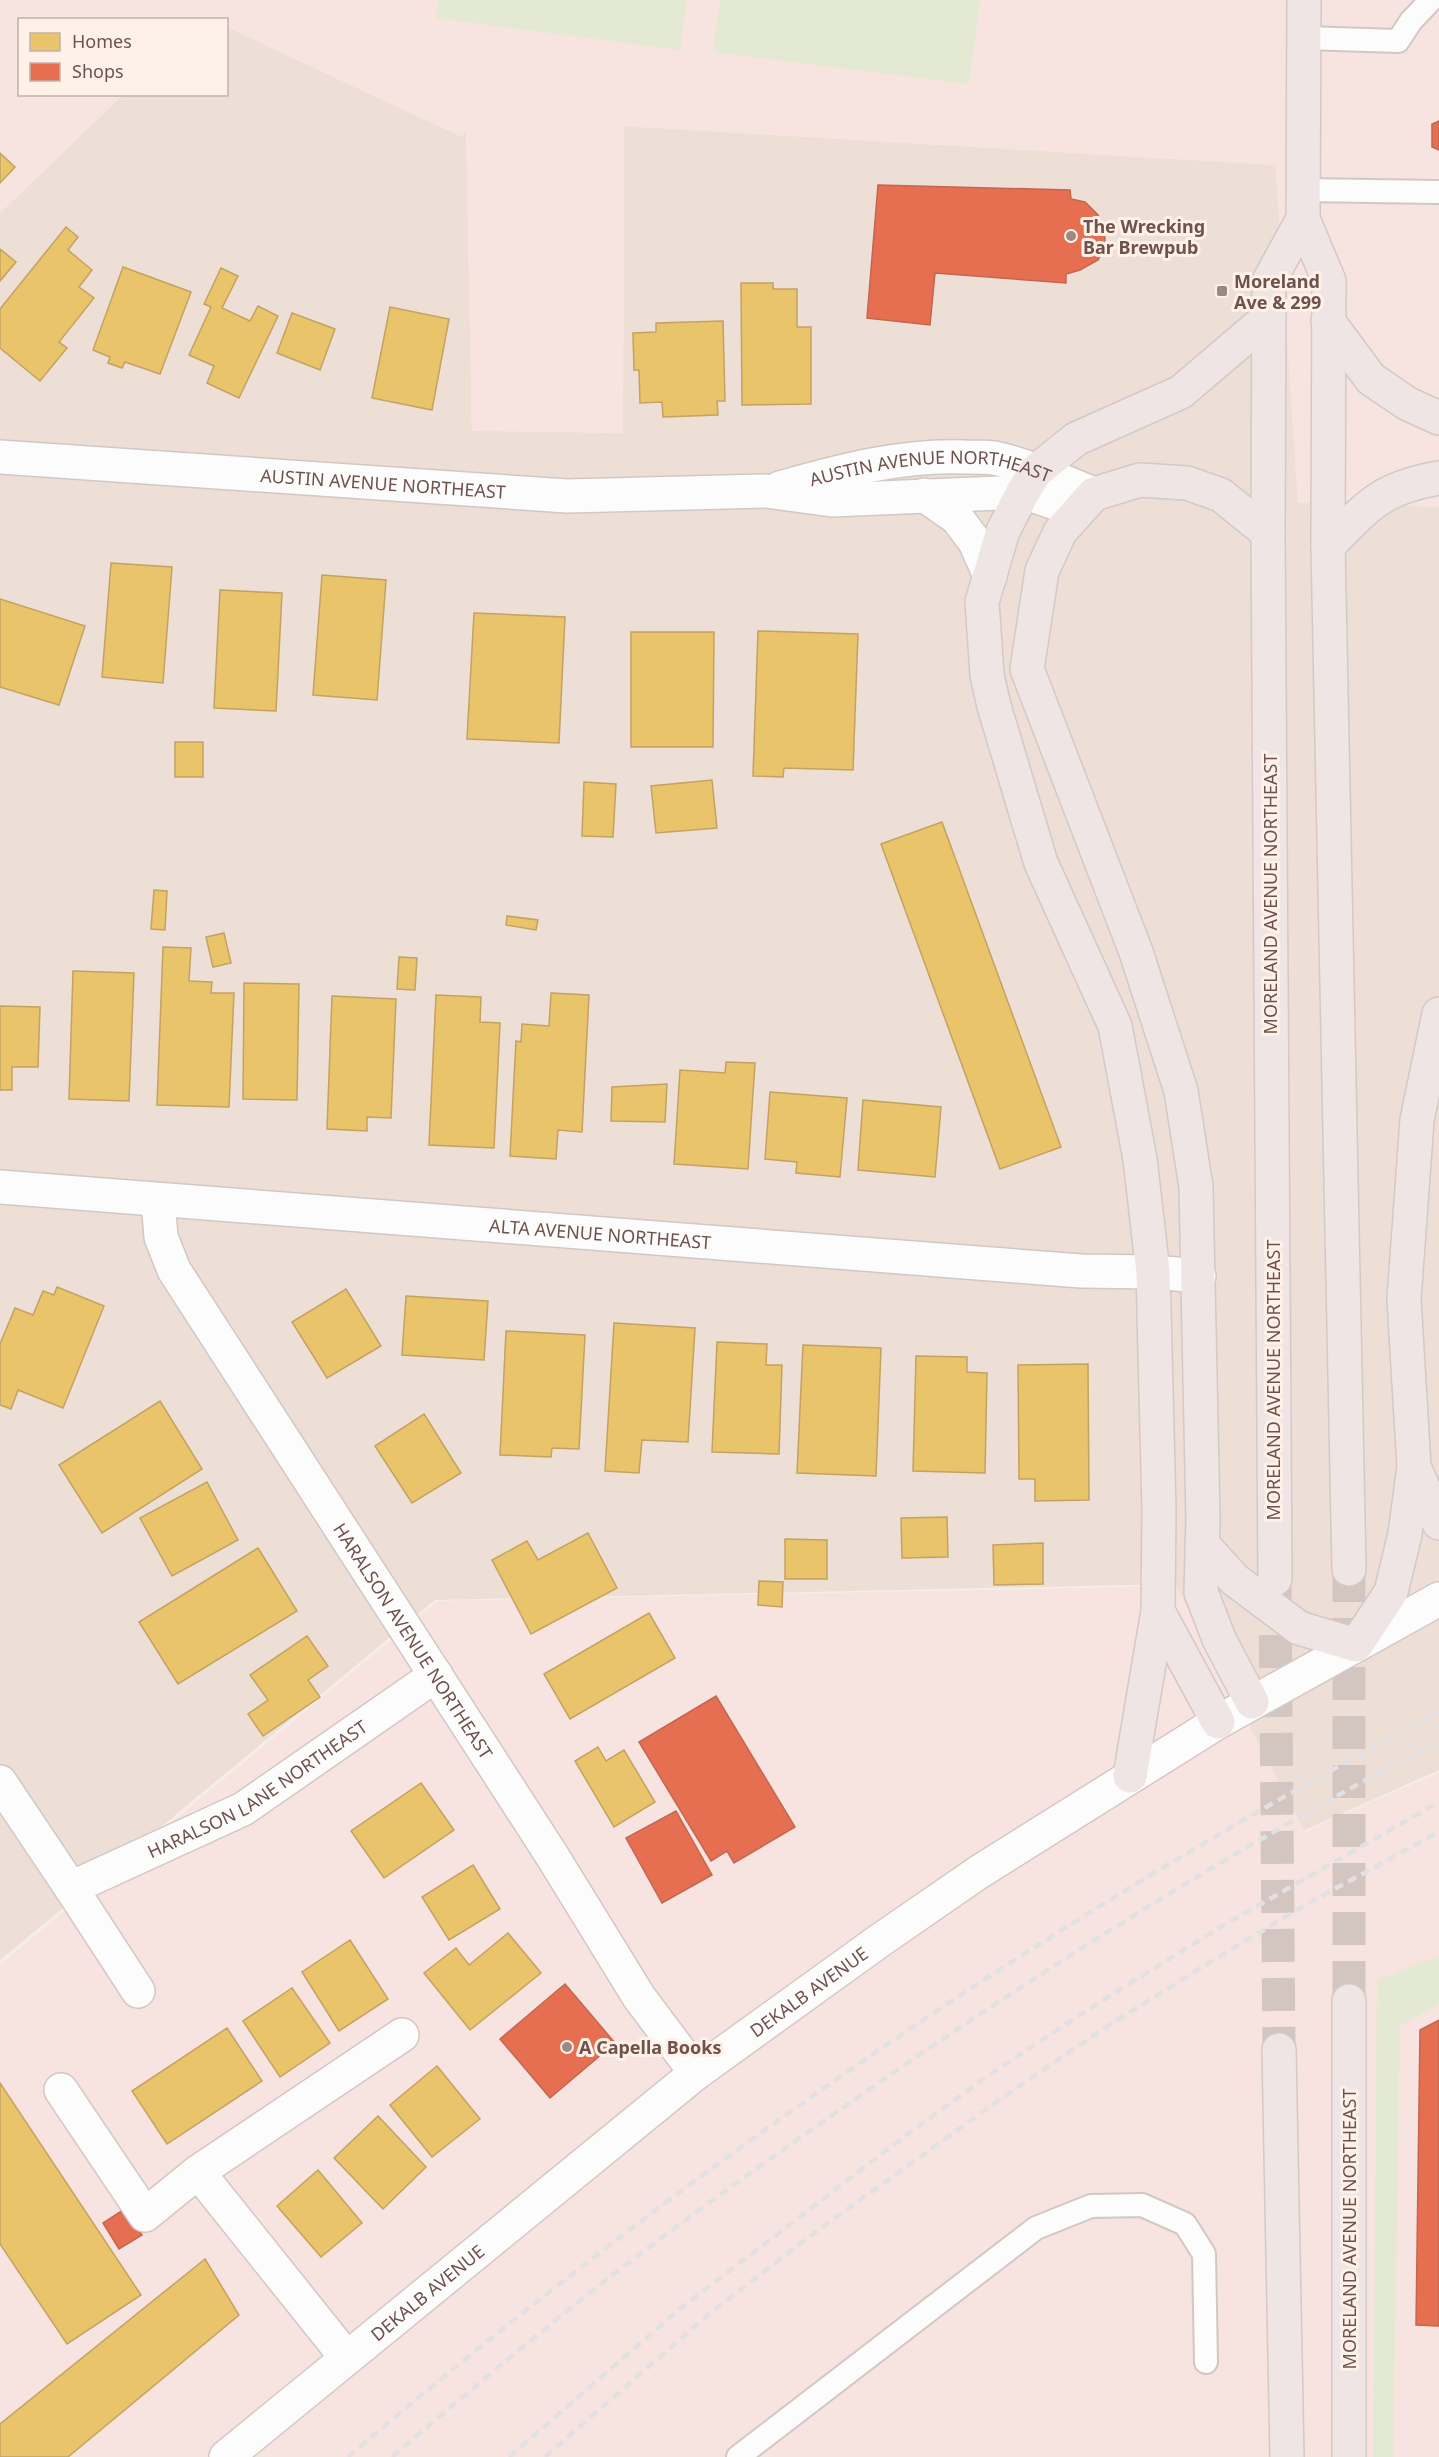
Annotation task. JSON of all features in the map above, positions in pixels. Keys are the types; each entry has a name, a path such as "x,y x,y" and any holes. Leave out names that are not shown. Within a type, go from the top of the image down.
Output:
{"highway":[{"name":"MORELAND AVENUE NORTHEAST","path":"1304,0 1303,204 1329,281 1328,546 1349,1569"},
{"name":"MORELAND AVENUE NORTHEAST","path":"1275,1579 1268,533 1269,281 1303,204"},
{"path":"1130,1776 1158,1611 1159,1510 1153,1272 1140,1159 1114,1026 1041,863 994,706 987,675 982,602 1003,531 1030,482 1076,439 1181,392 1269,317"},
{"path":"1328,321 1371,379 1407,404 1439,418"},
{"path":"1328,546 1371,503 1395,489 1414,482 1439,478"},
{"path":"1252,1702 1219,1639 1201,1592 1199,1276 1196,1186 1181,1091 1136,952 1027,669 1042,571 1060,532 1086,503 1140,480 1187,483 1221,495 1268,533"},
{"path":"1202,1544 1235,1580 1299,1628 1356,1645 1391,1592 1405,1534 1414,1467 1404,1299 1417,1120 1439,1014"},
{"path":"1414,1467 1439,1522"},
{"path":"1158,1611 1218,1722"},
{"name":"MORELAND AVENUE NORTHEAST","path":"1349,2001 1349,2457"},
{"path":"1279,2050 1287,2457"}],"street":[{"name":"AUSTIN AVENUE NORTHEAST","path":"766,492 828,474 905,459 943,456 993,458 1030,482 1086,503"},
{"name":"AUSTIN AVENUE NORTHEAST","path":"0,457 567,496 766,492 832,500 924,495 1030,482"},
{"name":"AUSTIN AVENUE NORTHEAST","path":"924,495 957,518 975,542 990,576"},
{"name":"ALTA AVENUE NORTHEAST","path":"0,1187 1081,1271 1153,1272 1199,1276"},
{"name":"HARALSON AVENUE NORTHEAST","path":"158,1200 161,1237 174,1270 551,1854 639,1997 696,2073"},
{"name":"DEKALB AVENUE","path":"226,2457 696,2073 801,1996 980,1872 1130,1776 1252,1702 1439,1599"},
{"name":"HARALSON LANE NORTHEAST","path":"71,1888 243,1809 436,1675"},
{"path":"0,1782 138,1991"},
{"path":"61,2090 145,2215 198,2172 402,2035"},
{"path":"198,2172 346,2357"}],"lane":[{"path":"1304,38 1398,40 1411,21 1431,0"},
{"path":"1303,204 1439,192"},
{"path":"738,2457 1036,2228 1091,2206 1142,2205 1185,2224 1204,2254 1206,2362"}],"shaded area":[{"path":"0,0 1439,0 1439,507 1298,503 1275,165 624,126 623,433 472,431 466,130 462,137 228,27 228,18 204,16 202,18 18,18 18,96 122,96 0,213"},
{"path":"228,27 462,137 466,128 472,430 623,433 624,126 1276,165 1298,502 1439,507 1439,1770 1303,1831 1173,1584 435,1600 0,1960 0,213 122,96 228,96"},
{"path":"1176,1586 1306,1833 1323,1823 1439,1773 1439,2457 0,2457 0,1965 438,1601"}],"green space":[{"path":"438,0 687,0 680,50 436,18"},
{"path":"720,0 980,0 969,84 713,52"},
{"path":"1439,1956 1439,2004 1400,2026 1393,2457 1373,2457 1377,1980"}],"building: Homes":[{"path":"0,153 15,167 0,183"},
{"path":"66,227 78,237 68,250 92,270 79,287 94,298 59,342 67,348 40,381 0,348 0,309"},
{"path":"0,249 16,262 0,281"},
{"path":"123,267 191,292 160,374 125,362 122,368 108,363 110,357 93,350"},
{"path":"221,268 238,276 222,308 250,321 258,306 278,316 239,398 207,383 214,366 189,355 211,307 204,304"},
{"path":"741,283 773,283 773,289 797,289 797,327 811,327 811,404 742,405"},
{"path":"390,307 449,319 432,410 372,398"},
{"path":"292,313 335,329 320,370 277,353"},
{"path":"723,321 725,401 717,401 718,415 663,417 662,402 640,403 639,370 634,370 633,333 656,332 656,323"},
{"path":"111,563 172,567 163,683 102,677"},
{"path":"322,575 386,580 377,700 313,695"},
{"path":"220,590 282,593 276,711 214,708"},
{"path":"0,599 85,626 59,705 0,687"},
{"path":"474,613 565,617 559,743 467,739"},
{"path":"758,631 858,634 853,770 784,768 783,777 753,776"},
{"path":"631,632 714,632 713,747 631,747"},
{"path":"175,742 203,742 203,777 175,777"},
{"path":"712,780 717,828 656,833 651,786"},
{"path":"584,782 616,784 613,837 582,836"},
{"path":"942,822 1061,1147 1000,1169 881,844"},
{"path":"154,890 167,891 165,930 151,929"},
{"path":"507,916 538,920 536,930 506,925"},
{"path":"224,933 231,963 213,967 206,937"},
{"path":"163,947 191,948 189,981 212,982 211,993 234,993 229,1107 157,1105"},
{"path":"399,957 417,958 415,990 397,989"},
{"path":"73,971 134,973 129,1101 69,1099"},
{"path":"244,983 299,984 297,1100 243,1099"},
{"path":"551,993 589,995 582,1132 558,1130 556,1159 510,1156 516,1041 521,1042 522,1024 549,1026"},
{"path":"436,995 481,997 480,1022 500,1023 494,1148 429,1145"},
{"path":"332,996 396,999 391,1118 367,1117 367,1131 327,1129"},
{"path":"0,1006 40,1007 38,1067 12,1067 12,1090 0,1090"},
{"path":"726,1062 755,1063 748,1169 674,1164 680,1070 725,1073"},
{"path":"667,1084 665,1122 611,1121 612,1087"},
{"path":"770,1092 847,1098 840,1177 796,1173 797,1162 765,1159"},
{"path":"863,1100 941,1107 935,1177 858,1170"},
{"path":"57,1287 104,1306 63,1408 18,1390 11,1409 0,1405 0,1344 15,1308 33,1315 43,1291 54,1295"},
{"path":"346,1289 381,1346 327,1378 292,1322"},
{"path":"406,1296 488,1301 484,1360 402,1355"},
{"path":"614,1323 695,1328 688,1442 642,1440 639,1473 605,1471"},
{"path":"506,1331 585,1335 579,1449 552,1448 551,1457 500,1455"},
{"path":"717,1342 767,1344 766,1365 782,1365 779,1454 712,1452"},
{"path":"803,1345 881,1348 876,1476 797,1473"},
{"path":"916,1356 967,1357 967,1372 987,1373 985,1473 913,1471"},
{"path":"1088,1364 1089,1500 1035,1501 1035,1479 1019,1479 1018,1365"},
{"path":"160,1401 202,1469 102,1533 59,1465"},
{"path":"424,1414 461,1473 412,1503 375,1446"},
{"path":"207,1482 238,1540 172,1576 140,1518"},
{"path":"947,1517 948,1557 902,1558 901,1518"},
{"path":"588,1533 617,1588 531,1634 492,1560 527,1541 538,1560"},
{"path":"785,1539 827,1540 827,1579 785,1579"},
{"path":"1043,1543 1043,1584 994,1585 993,1545"},
{"path":"258,1548 297,1611 178,1684 139,1622"},
{"path":"759,1581 783,1582 782,1607 758,1605"},
{"path":"649,1613 675,1658 570,1719 544,1674"},
{"path":"307,1636 328,1666 308,1680 320,1697 263,1736 248,1714 268,1700 250,1675"},
{"path":"598,1747 606,1761 624,1750 655,1802 614,1827 575,1761"},
{"path":"421,1783 454,1830 384,1878 351,1831"},
{"path":"473,1865 500,1909 449,1940 422,1897"},
{"path":"508,1933 541,1973 470,2030 424,1973 456,1948 469,1965"},
{"path":"350,1940 388,1999 339,2031 302,1972"},
{"path":"292,1988 330,2043 280,2077 243,2021"},
{"path":"227,2028 262,2081 167,2144 132,2091"},
{"path":"437,2066 480,2119 432,2157 390,2105"},
{"path":"0,2083 141,2295 67,2344 0,2244"},
{"path":"378,2116 426,2167 383,2209 334,2158"},
{"path":"318,2170 362,2223 321,2257 277,2206"},
{"path":"205,2259 239,2315 68,2457 0,2457 0,2424"}],"building: Shops":[{"path":"1439,121 1439,150 1432,147 1432,124"},
{"path":"878,185 1070,190 1071,199 1085,202 1098,215 1105,238 1104,249 1098,260 1080,270 1066,274 1066,283 935,273 930,325 867,318"},
{"path":"716,1696 795,1827 734,1863 727,1851 711,1861 639,1742"},
{"path":"676,1811 712,1875 662,1903 626,1838"},
{"path":"565,1984 615,2043 550,2098 500,2039"},
{"path":"1439,2020 1439,2326 1416,2325 1420,2030"},
{"path":"126,2208 142,2235 119,2249 103,2223"}],"tunnel":[{"path":"1349,1569 1349,2001"},
{"path":"1275,1586 1279,2050"}],"railway":[{"path":"348,2457 475,2351 605,2248 738,2149 873,2054 1011,1963 1151,1875 1294,1791 1439,1712"},
{"path":"392,2457 548,2326 644,2251 925,2051 1050,1968 1178,1888 1307,1813 1439,1741"},
{"path":"509,2457 681,2308 986,2077 1092,2007 1219,1928 1439,1802"},
{"path":"545,2457 709,2314 806,2239 999,2100 1103,2029 1212,1961 1307,1904 1439,1832"}],"place":[{"name":"The Wrecking Bar Brewpub","path":"1071,236"},
{"name":"Moreland Ave & 299","path":"1222,291"},
{"name":"A Capella Books","path":"567,2047"}]}
